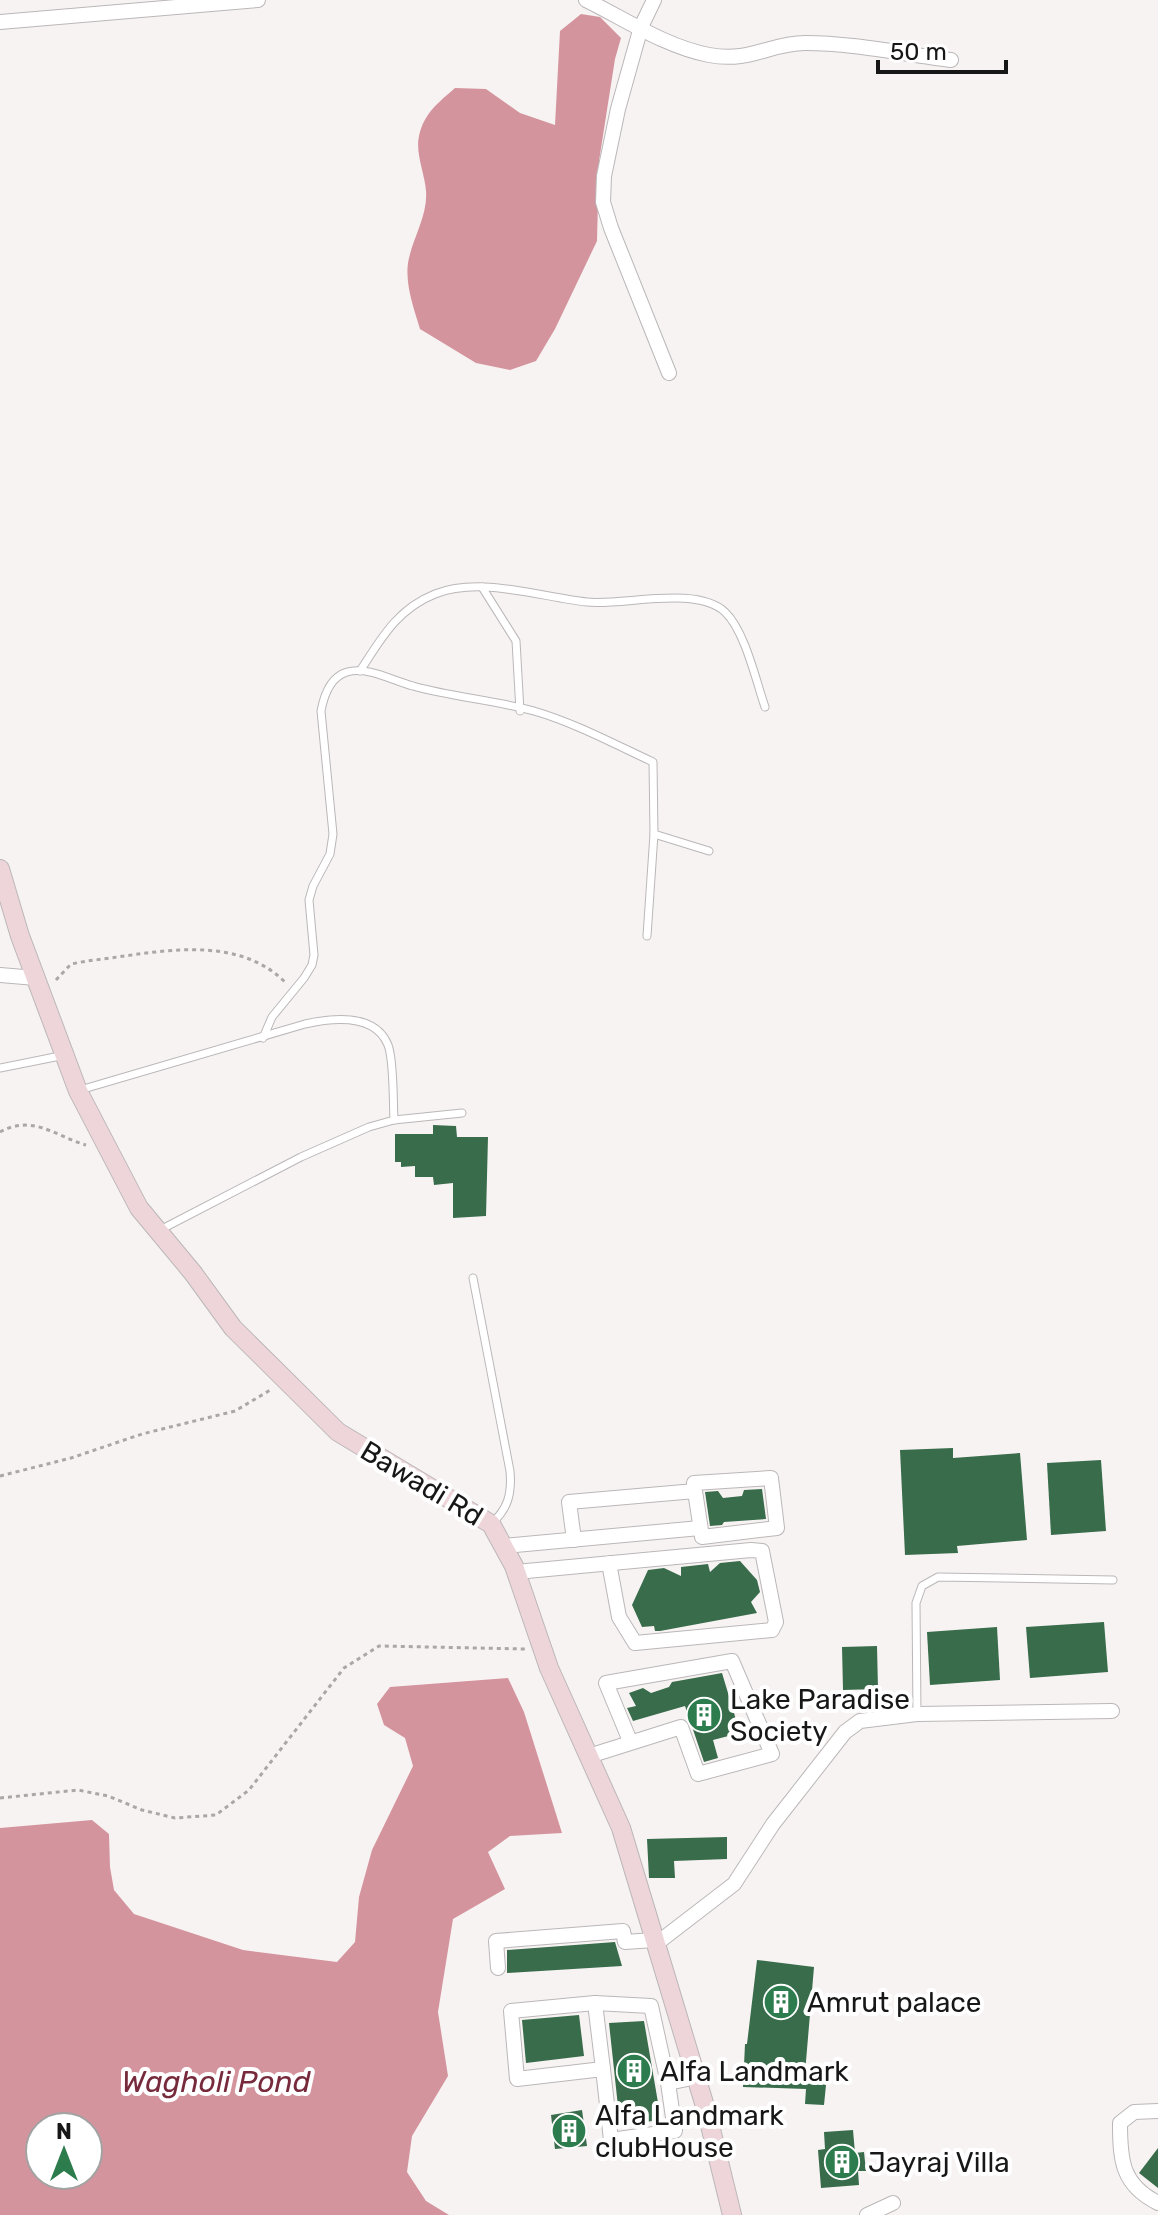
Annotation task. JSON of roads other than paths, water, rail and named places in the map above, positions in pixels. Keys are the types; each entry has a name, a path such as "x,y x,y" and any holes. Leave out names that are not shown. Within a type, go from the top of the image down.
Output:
{"street":[{"path":"0,22 258,0"},
{"path":"586,0 685,49 710,56 749,57 801,43 827,43 951,60"},
{"path":"654,0 641,27 618,109 604,176 603,202 669,373"},
{"name":"Bawadi Rd","path":"0,869 20,936 78,1091 139,1208 233,1328 338,1432 491,1524 504,1546 543,1650 621,1828 697,2077 732,2215"},
{"path":"0,975 39,986"},
{"path":"771,1478 777,1528 702,1537 695,1491 694,1483 771,1478"},
{"path":"574,1540 569,1502 695,1491"},
{"path":"504,1546 700,1528"},
{"path":"516,1572 609,1563 751,1550 762,1551 776,1622 772,1630 635,1643 619,1617 609,1563"},
{"path":"589,1756 681,1727 698,1774 772,1754 732,1661 606,1683 630,1741"},
{"path":"498,1968 496,1941 623,1931 625,1942 655,1942 734,1884 773,1824 845,1732 860,1721 917,1714 1112,1711"},
{"path":"595,2003 603,2069 611,2140 675,2131 651,2006 595,2003 511,2011 517,2079 603,2069"},
{"path":"668,2083 697,2077"},
{"path":"1158,2111 1134,2112 1120,2123 1125,2173 1141,2195 1158,2203"},
{"path":"867,2215 893,2203"}],"lane":[{"path":"360,671 393,622 411,606 439,593 482,587 589,602 653,598 703,601 723,610 735,625 765,707"},
{"path":"482,587 516,641 520,709"},
{"path":"263,1038 272,1017 312,965 314,955 309,900 330,854 333,834 321,711 324,696 332,683 346,672 360,671 413,687 520,709 579,728 653,762 654,834 647,936"},
{"path":"654,834 709,851"},
{"path":"78,1091 330,1019 353,1020 379,1031 389,1047 394,1120"},
{"path":"0,1068 66,1055"},
{"path":"158,1231 301,1157 369,1127 394,1120 462,1113"},
{"path":"473,1278 512,1491 504,1513 491,1524"},
{"path":"917,1714 916,1603 922,1586 938,1577 1113,1580"}],"water":[{"path":"581,14 600,17 621,38 599,161 597,241 555,329 536,361 510,370 476,363 420,329 411,297 408,263 426,200 418,149 421,128 432,109 455,88 486,89 520,113 555,125 560,31"},
{"name":"Wagholi Pond","path":"508,1678 524,1712 562,1833 510,1836 488,1852 505,1889 453,1919 438,2012 448,2076 412,2136 407,2172 426,2201 449,2215 0,2215 0,1828 92,1820 109,1834 114,1890 134,1914 243,1950 337,1962 355,1942 359,1897 372,1850 413,1766 405,1738 384,1725 377,1704 390,1687"}],"place":[{"name":"Lake Paradise Society","path":"704,1715"},
{"name":"Amrut palace","path":"781,2002"},
{"name":"Alfa Landmark","path":"634,2071"},
{"name":"Alfa Landmark clubHouse","path":"569,2131"},
{"name":"Jayraj Villa","path":"842,2162"}]}
